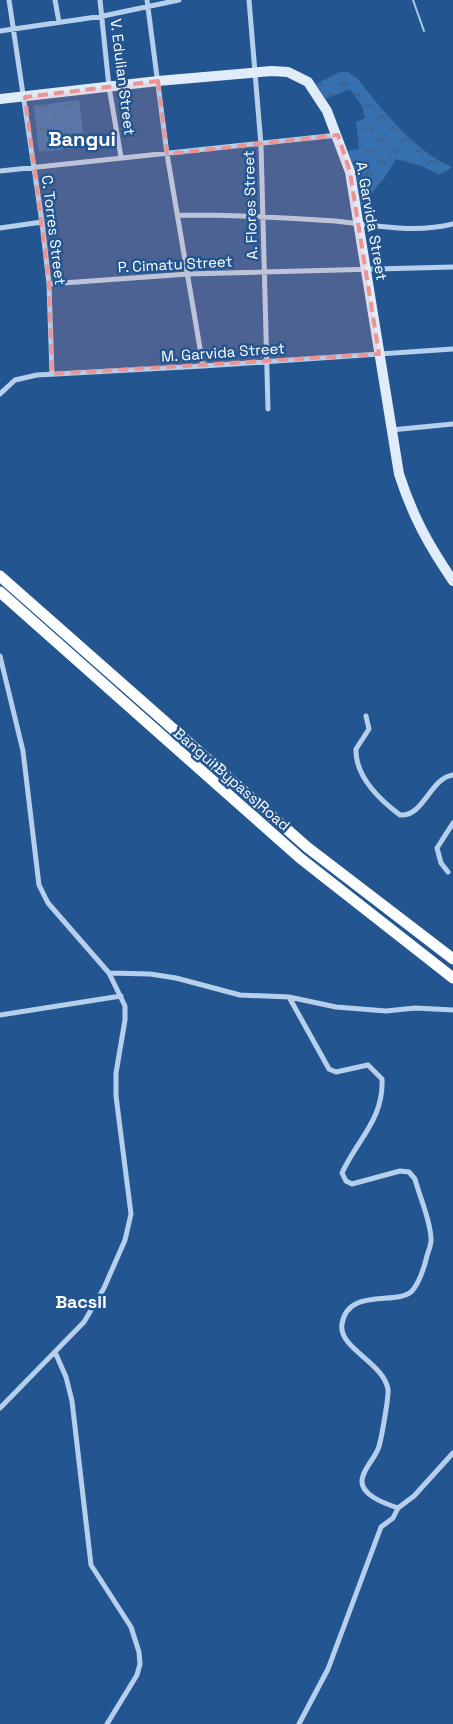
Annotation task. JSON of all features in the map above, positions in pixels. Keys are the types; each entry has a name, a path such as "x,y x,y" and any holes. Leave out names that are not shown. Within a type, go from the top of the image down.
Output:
{"highway":[{"name":"Bangui Bypass Road","path":"0,576 307,847 453,959"},
{"name":"Bangui Bypass Road","path":"0,592 300,858 453,978"}],"main road":[{"name":"A. Garvida Street","path":"0,99 256,72 288,72 308,82 323,103 338,135 350,172 399,474 412,512 423,536 453,581"}],"street":[{"name":"C. Torres Street","path":"9,0 42,222 49,284 52,374"},
{"path":"55,0 58,22"},
{"name":"V. Edulian Street","path":"100,0 110,87 121,158"},
{"path":"147,0 167,154 203,366"},
{"path":"0,31 103,16 179,0"},
{"name":"A. Flores Street","path":"249,0 261,145 268,409"},
{"path":"0,171 261,145 338,135"},
{"path":"178,214 264,216 359,223 379,228 427,229 453,224"},
{"path":"0,228 42,222"},
{"name":"P. Cimatu Street","path":"49,284 188,274 366,267 453,267"},
{"name":"M. Garvida Street","path":"0,394 8,385 24,377 52,374 453,349"},
{"path":"391,430 453,424"},
{"path":"0,656 23,751 39,886 48,903 109,972 122,996 126,1020 117,1064 116,1096 129,1186 130,1226 112,1271 89,1314 79,1328 0,1408"},
{"path":"366,716 369,729 356,749 360,766 377,796 400,815 409,813 420,804 437,782 453,774"},
{"path":"448,872 441,863 437,848 453,823"},
{"path":"109,972 150,974 176,978 240,996 289,997 336,1006 386,1011 416,1008 453,1010"},
{"path":"0,1016 122,996"},
{"path":"289,997 328,1069 336,1072 368,1065 382,1079 383,1092 368,1133 342,1173 346,1181 352,1184 400,1171 409,1172 415,1180 432,1239 423,1271 412,1291 403,1296 372,1298 352,1307 344,1315 341,1325 342,1335 355,1350 375,1366 388,1390 381,1441 378,1450 363,1474 362,1482 368,1493 388,1505 398,1508"},
{"path":"54,1352 66,1377 72,1401 91,1565 131,1627 139,1652 140,1664 137,1675 107,1724"},
{"path":"299,1724 328,1669 381,1527 393,1518 398,1508 414,1496 453,1453"}],"highlighted area":[{"path":"158,81 167,154 338,135 350,172 379,354 52,374 49,284 25,97"}],"green space":[{"path":"340,72 348,72 357,78 388,116 412,140 438,160 452,167 440,175 421,166 396,159 383,180 360,206 356,173 348,151 359,149 356,122 365,118 362,106 350,89 326,99 316,84"},
{"path":"79,100 85,147 39,152 34,106"}],"waterway":[{"path":"413,0 424,31"}],"district":[{"name":"Bangui","path":"82,139"},
{"name":"Bacsil","path":"81,1301"}]}
